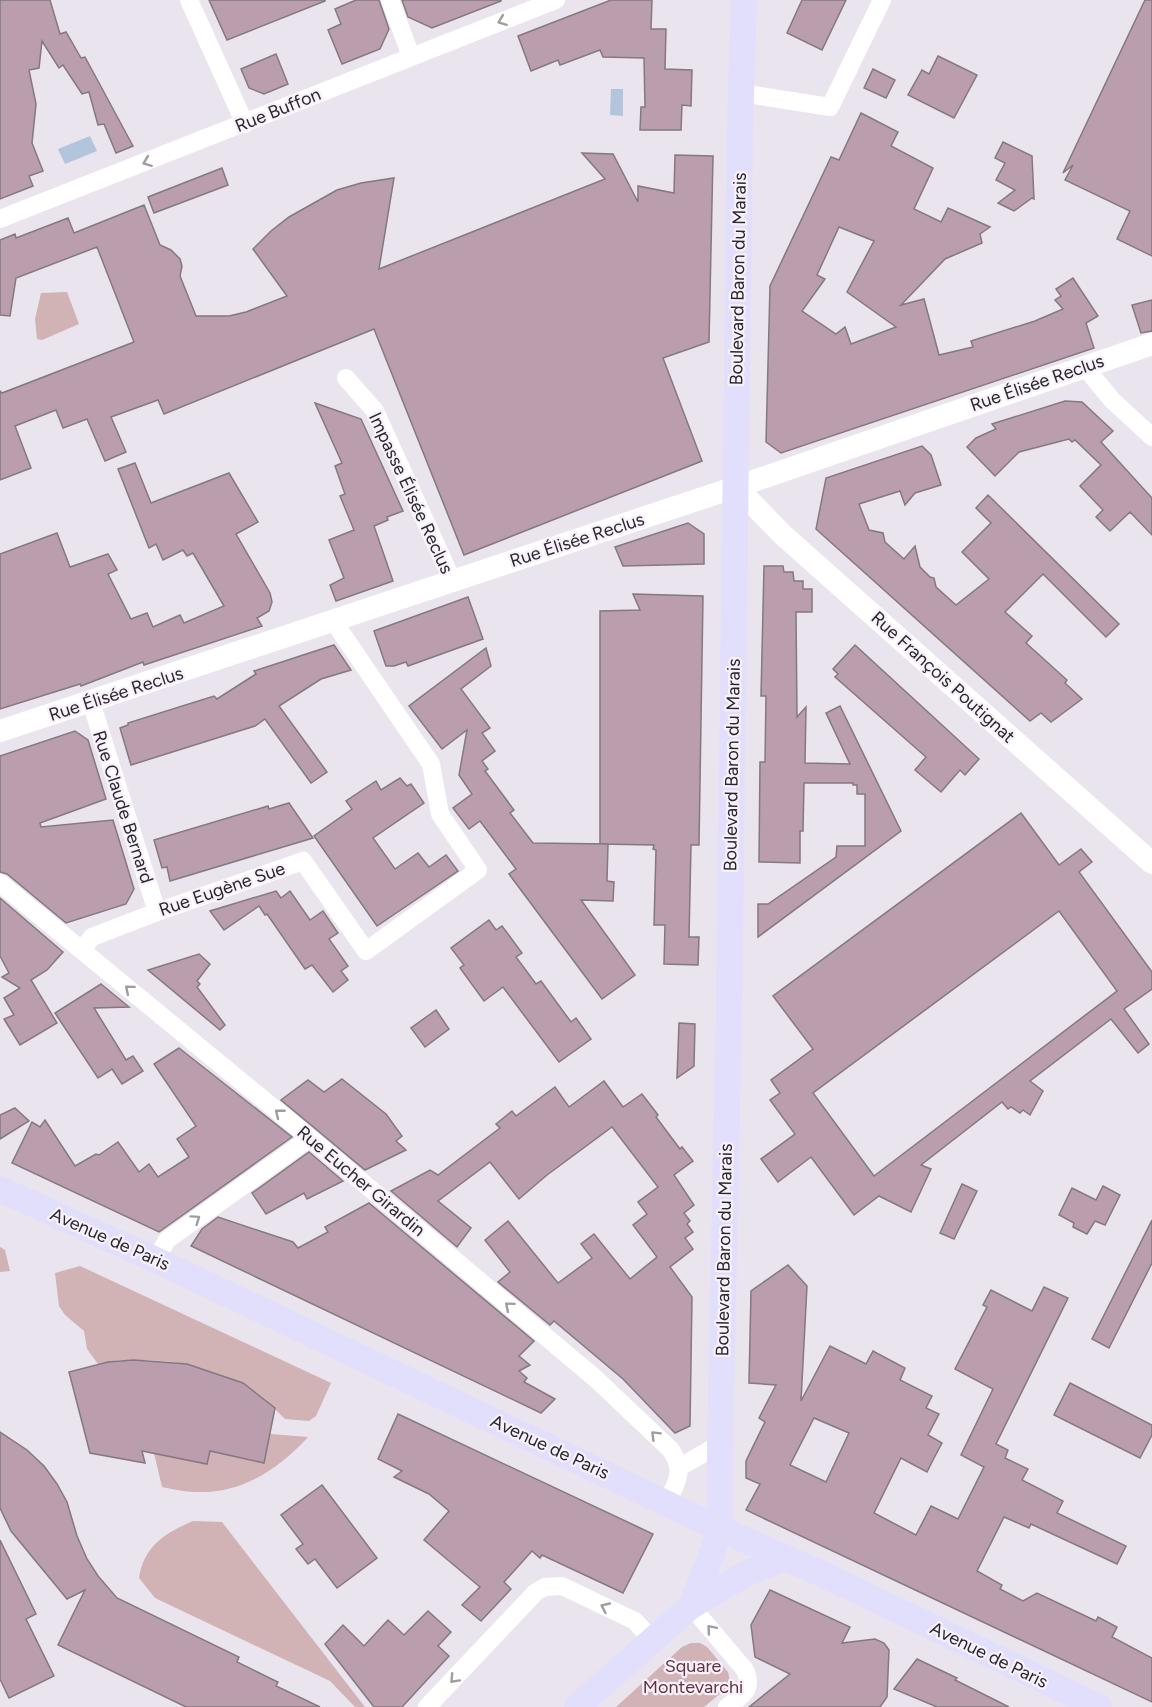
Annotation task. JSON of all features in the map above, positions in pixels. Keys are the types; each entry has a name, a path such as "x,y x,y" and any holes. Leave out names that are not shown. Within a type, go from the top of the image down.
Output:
{"main road":[{"name":"Boulevard Baron du Marais","path":"691,1606 720,1529 744,0"},
{"name":"Avenue de Paris","path":"0,1188 1099,1707"},
{"path":"578,1707 691,1606 746,1574 785,1558"}],"street":[{"path":"189,0 245,124"},
{"path":"390,0 411,56"},
{"name":"Rue Buffon","path":"0,219 556,0"},
{"path":"741,93 830,107 882,0"},
{"name":"Rue Élisée Reclus","path":"0,731 736,487 1152,344"},
{"path":"1084,366 1112,399 1152,437"},
{"name":"Impasse Élisée Reclus","path":"346,378 375,411 453,582"},
{"name":"Rue François Poutignat","path":"736,487 783,535 1152,863"},
{"name":"Rue Eugène Sue","path":"82,950 92,937 303,861 366,951 478,870 440,814 431,764 334,622"},
{"name":"Rue Claude Bernard","path":"91,702 157,912"},
{"name":"Rue Eucher Girardin","path":"0,883 310,1138 596,1379 671,1450 680,1467"},
{"path":"156,1260 167,1240 310,1138"},
{"path":"667,1503 679,1476 680,1467 720,1444"},
{"path":"427,1707 536,1592 545,1587 562,1586 635,1621 652,1640"},
{"path":"691,1606 745,1670 749,1680 747,1691 727,1707"}],"green space":[{"path":"67,292 79,324 42,340 37,339 35,319 41,293"},
{"path":"0,1247 5,1250 10,1271 0,1272"},
{"path":"80,1266 331,1383 316,1416 309,1421 285,1419 272,1406 230,1379 199,1368 173,1362 147,1360 121,1360 98,1364 87,1349 84,1331 65,1315 59,1306 55,1273"},
{"path":"270,1434 308,1437 284,1460 258,1478 243,1484 212,1492 187,1492 162,1487 154,1453 207,1464 212,1443 220,1453 264,1463"},
{"path":"193,1521 222,1522 365,1707 355,1707 330,1681 155,1598 139,1578 146,1557 157,1542 173,1530"},
{"name":"Square Montevarchi","path":"691,1643 700,1643 707,1647 728,1672 730,1681 727,1688 704,1707 616,1707 682,1647"}],"water":[{"path":"611,89 623,89 623,116 610,115"},
{"path":"90,136 97,151 65,164 58,149"}],"building":[{"path":"0,0 50,0 60,34 66,32 81,58 85,57 133,146 116,153 104,124 98,125 89,92 82,94 63,65 59,68 42,41 39,68 29,70 36,104 32,143 43,171 29,176 33,186 0,199"},
{"path":"209,0 325,0 325,1 227,40"},
{"path":"356,0 379,0 389,29 380,49 342,64 328,30 341,24 335,9"},
{"path":"402,0 501,1 432,28 408,17"},
{"path":"611,0 652,0 651,29 666,29 665,69 692,70 691,106 682,105 681,130 640,130 641,107 645,107 644,58 603,57 600,50 560,65 558,60 531,71 518,36"},
{"path":"802,0 846,0 822,50 787,33"},
{"path":"1145,0 1152,0 1152,256 1117,239 1130,211 1065,180 1073,165 1063,173"},
{"path":"276,54 288,84 264,94 249,88 241,69"},
{"path":"938,56 977,75 954,118 908,95 922,70 929,74"},
{"path":"873,69 895,80 886,98 864,88"},
{"path":"861,113 898,132 891,146 933,168 914,209 941,222 948,208 990,227 980,234 982,243 945,259 901,305 924,299 939,355 973,347 971,341 1035,321 1063,309 1055,300 1061,296 1056,289 1073,278 1098,316 1086,323 1094,348 781,453 766,442 770,286 831,157 839,160","holes":["839,227 874,241 847,292 896,327 851,344 845,327 836,334 802,311 825,279 817,275"]},
{"path":"1003,142 1032,156 1034,199 1032,198 1014,211 998,203 1015,190 996,180 1005,163 995,158"},
{"path":"582,153 613,154 638,202 638,186 674,193 675,155 713,156 709,342 663,358 702,461 464,555 374,329 164,414 158,400 111,417 126,452 105,461 87,419 63,428 56,410 15,426 31,468 0,480 0,391 2,393 134,342 97,247 16,278 10,316 0,315 0,240 15,234 16,238 68,218 74,233 144,205 160,245 171,250 180,259 182,266 180,276 196,316 229,316 287,296 253,249 289,217 337,190 361,183 394,178 379,269 605,179"},
{"path":"222,168 228,185 154,213 148,197"},
{"path":"1152,300 1152,331 1141,333 1132,305"},
{"path":"1065,401 1082,402 1113,431 1101,442 1152,498 1152,535 1130,512 1110,531 1096,517 1103,510 1080,486 1101,465 1075,440 1072,442 1069,439 1019,452 995,476 967,447 976,438 996,429 992,424"},
{"path":"315,403 361,419 403,511 387,517 388,520 374,526 393,581 336,601 330,585 344,578 329,540 354,530 340,496 345,494 335,466 342,463"},
{"path":"922,446 931,455 941,485 915,493 905,505 900,491 859,504 869,530 883,533 885,542 904,559 915,546 920,567 934,578 936,587 956,605 989,579 962,552 991,523 976,508 988,495 1119,624 1106,637 1043,574 1005,612 1032,636 1026,643 1067,680 1065,683 1082,699 1051,722 1041,713 1030,721 816,529 826,478"},
{"path":"135,463 151,503 229,473 258,522 236,534 270,593 272,602 269,611 257,618 262,626 144,665 143,662 81,686 80,684 0,709 0,554 57,533 70,567 108,554 117,570 108,574 131,619 147,613 153,627 180,615 184,623 224,606 193,553 187,556 183,550 163,560 156,544 149,548 118,469"},
{"path":"688,523 704,534 704,564 623,566 615,547"},
{"path":"764,566 783,566 784,572 793,572 794,581 803,581 803,589 812,589 812,612 796,612 797,717 806,707 805,763 850,764 826,713 840,706 901,831 758,937 758,904 768,904 836,857 837,846 865,846 865,794 857,794 857,785 853,783 804,783 800,863 759,862 760,762 765,762 766,696 761,696"},
{"path":"633,594 703,596 699,845 691,845 689,937 699,937 698,965 664,964 665,925 654,925 656,850 653,849 654,845 600,844 600,611 640,610"},
{"path":"468,597 483,639 408,666 406,662 386,666 374,631"},
{"path":"334,645 351,670 321,679 279,706 327,772 311,783 265,719 255,726 131,765 120,728 128,723 214,696 217,699 256,674 254,671"},
{"path":"855,645 979,759 965,775 960,770 941,792 915,770 926,757 835,677 838,674 833,669"},
{"path":"486,648 491,666 461,689 490,728 482,733 495,751 482,761 488,769 485,771 514,810 510,813 533,843 608,844 607,881 614,882 613,901 581,900 635,975 602,999 509,874 516,869 480,821 469,829 453,808 472,794 459,775 467,730 442,749 409,706"},
{"path":"75,731 88,740 106,799 40,823 41,827 113,820 134,889 126,904 66,923 7,874 0,872 0,756"},
{"path":"400,778 407,786 411,784 424,803 373,838 395,869 418,853 429,867 446,855 458,871 377,926 314,836 352,809 346,801 376,781 381,790"},
{"path":"289,803 313,838 170,881 167,867 162,868 154,840 268,806 269,809"},
{"path":"1021,813 1059,865 1081,849 1092,862 1079,872 1152,972 1152,989 1124,1009 1149,1044 1138,1053 1111,1019 1030,1081 1043,1091 1030,1115 1023,1110 1020,1113 1011,1107 1008,1109 1002,1102 921,1165 931,1169 911,1212 879,1196 854,1215 811,1157 778,1182 761,1159 795,1134 770,1100 780,1093 771,1080 813,1049 773,996","holes":["1059,911 1117,991 874,1176 813,1093"]},
{"path":"276,891 281,898 290,891 310,920 323,911 338,933 329,939 348,966 341,971 348,980 333,992 312,965 305,969 259,906 224,930 210,911"},
{"path":"0,898 63,952 47,970 31,980 57,1023 20,1045 4,1019 14,1015 4,998 20,988 2,977 9,973 0,956"},
{"path":"489,920 496,930 502,926 522,953 516,957 536,984 541,981 571,1022 576,1018 591,1039 559,1062 503,987 484,1001 460,968 464,965 451,948"},
{"path":"199,954 210,964 197,981 200,984 197,987 225,1025 220,1030 148,970"},
{"path":"101,984 129,1007 94,1008 126,1060 133,1056 143,1071 122,1084 112,1069 98,1078 55,1013"},
{"path":"436,1010 449,1029 425,1047 411,1028"},
{"path":"679,1023 695,1024 694,1066 677,1078"},
{"path":"179,1048 292,1137 159,1232 12,1163 32,1122 40,1127 45,1120 75,1166 96,1154 99,1155 118,1142 139,1172 149,1164 158,1177 189,1157 177,1139 196,1126 154,1064"},
{"path":"342,1079 386,1114 402,1136 396,1141 406,1150 365,1170 281,1100 308,1080 324,1092"},
{"path":"604,1081 623,1107 642,1094 680,1149 682,1147 693,1161 674,1175 694,1205 684,1213 690,1221 687,1224 693,1232 685,1238 693,1249 670,1267 692,1297 690,1426 675,1433 623,1379 554,1321 550,1325 498,1282 510,1272 485,1240 508,1221 558,1283 592,1258 581,1244 594,1234 630,1279 657,1257 633,1225 647,1214 638,1202 658,1187 612,1127 547,1175 519,1199 490,1162 438,1201 471,1228 457,1247 391,1191 430,1170 438,1175 500,1128 496,1124 512,1111 516,1116 555,1087 569,1107"},
{"path":"15,1108 29,1121 0,1139 0,1115"},
{"path":"309,1152 343,1181 307,1199 304,1193 266,1214 252,1193"},
{"path":"962,1184 977,1191 954,1239 940,1233"},
{"path":"1103,1186 1120,1195 1105,1225 1095,1221 1087,1234 1073,1227 1074,1223 1059,1215 1072,1188 1096,1200"},
{"path":"369,1203 534,1341 519,1356 530,1365 519,1371 527,1378 524,1382 555,1399 541,1413 191,1246 202,1229 218,1217 293,1242 298,1248 328,1232 325,1227"},
{"path":"1152,1220 1152,1263 1109,1348 1092,1339"},
{"path":"788,1265 807,1286 801,1401 830,1346 866,1364 873,1351 905,1368 900,1380 932,1396 926,1408 939,1414 928,1435 942,1443 927,1472 901,1458 874,1513 916,1535 931,1506 958,1519 984,1467 961,1455 993,1389 955,1369 987,1307 983,1305 991,1290 1032,1311 1044,1287 1068,1298 996,1444 1008,1450 1005,1458 1028,1469 1022,1480 1063,1501 1057,1513 1126,1546 1117,1564 1031,1524 1029,1528 1004,1517 977,1571 1002,1585 1000,1589 1023,1601 1037,1593 1096,1621 1098,1617 1117,1627 1112,1637 1152,1658 1152,1702 746,1510 760,1484 746,1478 746,1461 765,1422 759,1418 776,1385 749,1383 751,1291","holes":["814,1418 849,1433 826,1482 790,1465"]},
{"path":"134,1360 187,1364 243,1383 275,1408 264,1463 210,1451 207,1464 142,1451 145,1463 90,1453 69,1372 108,1362"},
{"path":"1070,1383 1152,1425 1152,1435 1140,1458 1054,1415"},
{"path":"398,1414 653,1534 623,1593 542,1555 540,1558 532,1551 504,1582 511,1589 481,1621 462,1605 480,1587 424,1540 449,1511 429,1494 394,1477 402,1471 378,1459"},
{"path":"0,1432 27,1450 44,1466 57,1484 67,1502 77,1536 87,1559 117,1598 239,1657 237,1662 278,1682 276,1686 320,1707 186,1707 58,1645 85,1590 67,1599 11,1531 0,1508"},
{"path":"322,1485 377,1558 337,1588 315,1559 308,1564 296,1549 303,1544 281,1515"},
{"path":"0,1540 36,1614 26,1619 54,1676 9,1698 0,1679"},
{"path":"770,1590 850,1627 842,1643 875,1639 884,1643 889,1650 887,1697 880,1707 749,1707 790,1674 755,1657 751,1625"},
{"path":"428,1611 451,1632 438,1646 449,1656 402,1707 374,1707 325,1644 343,1625 364,1646 388,1620 404,1635"},
{"path":"917,1659 1009,1707 937,1707 894,1689"}]}
